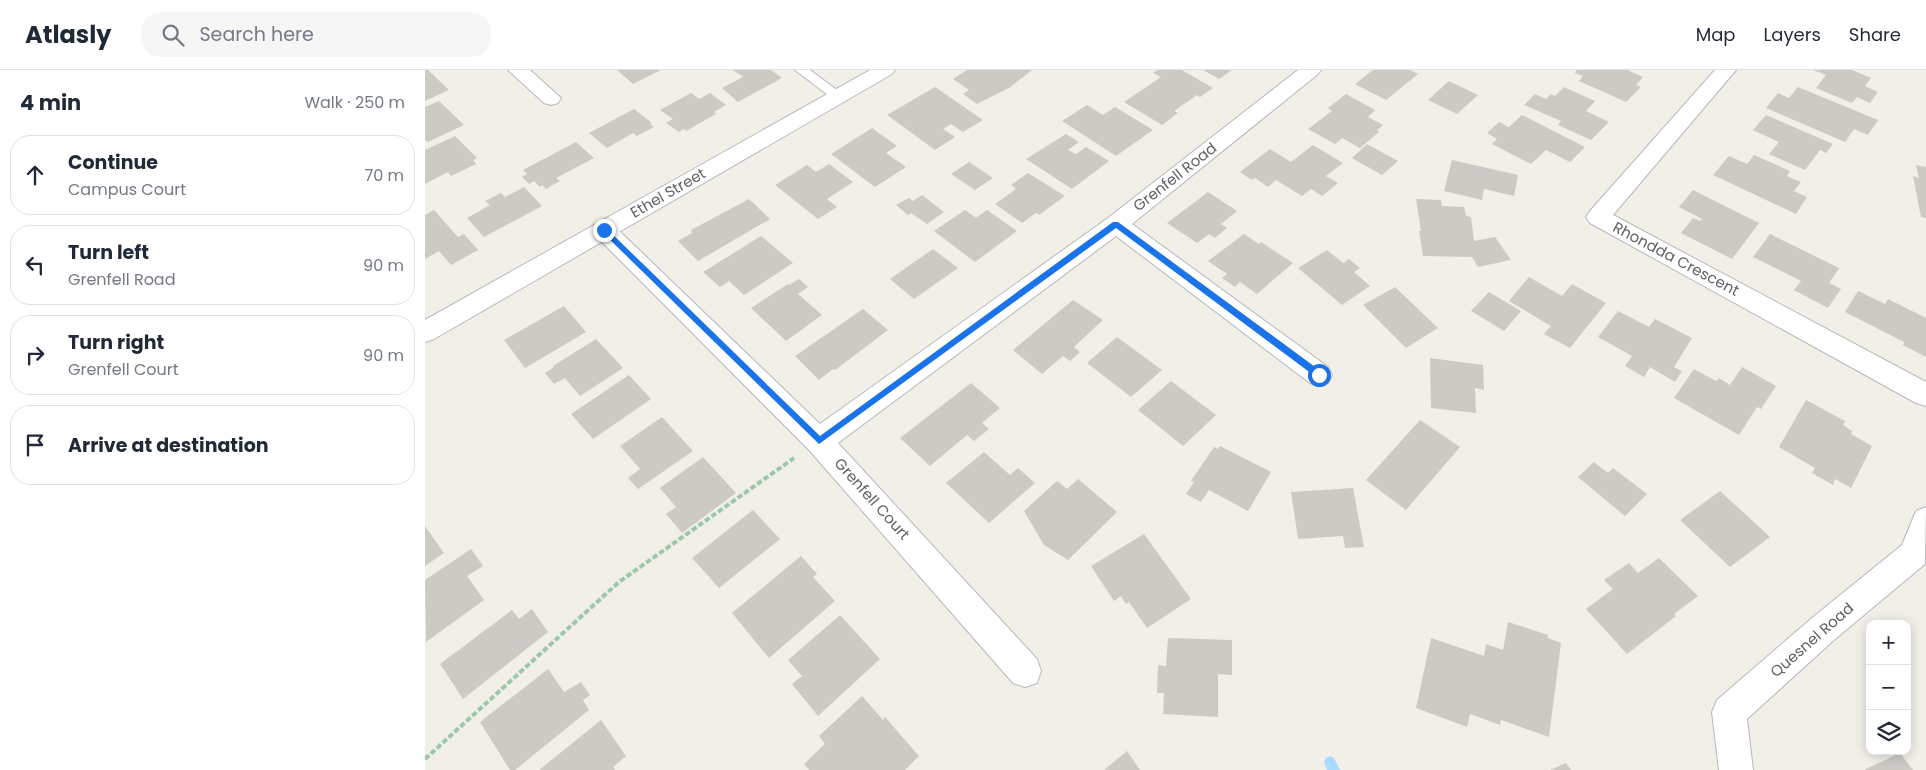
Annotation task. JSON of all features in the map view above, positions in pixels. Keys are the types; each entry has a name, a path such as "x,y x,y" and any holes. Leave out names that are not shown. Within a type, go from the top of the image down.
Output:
{"street":[{"path":"518,70 551,98"},
{"name":"Ethel Street","path":"425,332 885,70"},
{"name":"Grenfell Road","path":"819,441 1116,224 1311,70"},
{"name":"Rhondda Crescent","path":"1727,70 1598,217 1926,394"},
{"path":"1116,224 1319,375"},
{"name":"Grenfell Court","path":"604,230 819,441 1025,671"},
{"name":"Quesnel Road","path":"1736,770 1729,712 1823,629 1914,554 1926,520"}],"lane":[{"path":"801,70 838,96"}],"path":[{"path":"425,759 619,582 819,441"}],"building":[{"path":"425,70 428,70 449,90 425,101"},
{"path":"617,70 661,70 633,84"},
{"path":"733,70 771,70 782,78 738,102 722,88 743,77"},
{"path":"967,70 1032,70 1009,88 977,104 963,94 969,90 953,79"},
{"path":"1158,70 1182,70 1213,88 1200,97 1197,95 1174,111 1178,113 1162,125 1124,102 1161,77 1153,73"},
{"path":"1203,70 1232,70 1219,79"},
{"path":"1373,70 1410,70 1418,74 1386,100 1355,84"},
{"path":"1577,70 1627,70 1643,77 1636,85 1641,87 1626,102 1579,81 1583,76 1575,73"},
{"path":"1813,70 1852,70 1871,78 1865,86 1878,92 1870,103 1857,97 1852,103 1816,88 1826,75"},
{"path":"1449,81 1478,95 1457,114 1428,100"},
{"path":"935,87 983,120 963,132 951,124 943,129 955,137 935,150 887,115"},
{"path":"1564,87 1595,101 1586,111 1609,122 1591,140 1558,125 1561,121 1524,105 1535,94 1546,99 1551,94 1555,96"},
{"path":"1798,87 1878,120 1868,135 1854,129 1845,142 1766,108 1778,93 1789,98"},
{"path":"691,93 699,99 710,93 726,105 714,112 716,114 686,131 684,129 679,132 666,123 673,119 660,110"},
{"path":"1346,94 1375,110 1368,117 1383,125 1377,130 1379,132 1360,148 1342,138 1335,144 1308,129 1332,111 1328,108"},
{"path":"439,101 464,125 428,142 425,140 425,107"},
{"path":"1087,105 1103,115 1115,107 1153,130 1116,156 1062,121"},
{"path":"634,109 652,123 650,124 654,127 637,136 633,133 607,148 589,133"},
{"path":"1522,115 1585,147 1570,162 1546,150 1531,164 1492,144 1497,139 1487,133 1499,122 1509,127"},
{"path":"1766,115 1833,144 1826,153 1820,150 1805,170 1769,154 1779,142 1753,130"},
{"path":"872,128 897,146 886,153 906,167 875,187 831,154"},
{"path":"1066,134 1079,142 1068,150 1076,154 1086,147 1109,161 1072,189 1026,159"},
{"path":"455,136 477,158 473,160 476,164 451,176 448,172 425,184 425,150"},
{"path":"576,142 594,158 556,178 560,181 546,189 542,185 540,187 534,181 529,184 522,177 527,174 523,170"},
{"path":"1367,144 1398,161 1382,175 1352,158"},
{"path":"1313,145 1343,163 1326,176 1338,183 1322,196 1311,189 1302,196 1276,180 1268,187 1255,178 1252,180 1240,172 1270,149 1291,162"},
{"path":"1754,155 1790,171 1787,176 1801,182 1794,191 1807,197 1796,214 1713,175 1729,156 1747,164"},
{"path":"1452,160 1518,175 1514,196 1484,189 1482,200 1444,191"},
{"path":"969,162 993,178 975,190 951,174"},
{"path":"829,164 853,182 827,199 837,207 818,219 775,185 807,165 816,172"},
{"path":"1916,165 1926,167 1926,218 1921,217 1913,176 1919,178"},
{"path":"1028,173 1065,196 1039,215 1036,213 1022,223 995,204 1016,189 1011,185"},
{"path":"524,187 542,206 484,237 467,218 490,205 485,201 501,193 505,197"},
{"path":"1693,190 1759,223 1732,259 1681,233 1693,218 1700,221 1702,219 1679,207"},
{"path":"1208,192 1237,211 1221,224 1227,228 1215,238 1209,234 1197,243 1167,223"},
{"path":"922,195 944,212 927,224 911,213 908,215 896,205 909,198 913,201"},
{"path":"749,199 770,219 698,261 678,241 692,233 691,230"},
{"path":"1416,199 1441,200 1442,206 1464,207 1466,216 1471,217 1474,241 1495,237 1511,260 1478,267 1472,257 1423,256"},
{"path":"434,210 458,237 464,234 478,250 451,265 439,251 425,259 425,215"},
{"path":"965,210 976,218 987,210 1017,231 975,262 934,231"},
{"path":"1244,234 1259,244 1261,242 1293,263 1257,294 1240,282 1235,287 1222,278 1227,274 1208,261"},
{"path":"1770,234 1839,268 1829,283 1841,289 1828,308 1794,290 1801,281 1753,257"},
{"path":"761,236 793,263 744,295 729,281 720,287 703,272"},
{"path":"933,249 958,268 914,299 890,279"},
{"path":"1327,250 1343,263 1349,259 1360,268 1354,272 1370,286 1342,305 1298,268"},
{"path":"1529,277 1562,296 1572,284 1606,303 1570,348 1544,334 1551,326 1509,301"},
{"path":"799,279 808,287 798,294 822,315 786,341 751,308"},
{"path":"1395,287 1438,328 1406,348 1363,305"},
{"path":"1858,291 1885,304 1888,299 1926,318 1926,357 1903,345 1904,342 1845,312"},
{"path":"1489,292 1521,311 1504,331 1471,311"},
{"path":"1073,300 1103,320 1074,347 1080,352 1070,361 1063,356 1042,374 1013,350"},
{"path":"564,306 586,332 525,368 504,340"},
{"path":"863,309 888,330 819,380 795,356"},
{"path":"1618,311 1649,327 1655,319 1692,338 1674,367 1682,371 1675,382 1650,367 1644,377 1625,366 1632,356 1598,337"},
{"path":"1117,337 1162,370 1131,397 1087,363"},
{"path":"596,339 623,368 580,396 565,378 554,384 545,373"},
{"path":"1430,358 1483,365 1484,390 1475,388 1476,413 1431,408"},
{"path":"1742,367 1776,386 1761,409 1757,407 1739,435 1674,398 1694,369 1716,381 1719,378 1730,385"},
{"path":"629,375 651,399 593,439 571,414"},
{"path":"1171,381 1216,415 1183,446 1138,410"},
{"path":"971,383 1000,408 982,423 989,429 974,441 967,435 930,466 900,438"},
{"path":"1806,400 1845,421 1843,425 1852,431 1851,434 1872,446 1851,488 1835,479 1833,485 1812,473 1815,468 1779,447"},
{"path":"662,417 693,451 638,489 628,478 640,469 620,446"},
{"path":"1420,420 1460,447 1406,510 1366,480"},
{"path":"1220,446 1271,472 1248,511 1209,490 1201,502 1186,494 1194,482 1191,481 1214,447 1218,449"},
{"path":"984,452 1010,475 1018,468 1035,483 989,523 946,483"},
{"path":"703,457 736,493 682,533 666,514 676,507 660,488"},
{"path":"1594,462 1608,473 1613,468 1647,494 1625,516 1578,477"},
{"path":"1078,479 1117,512 1068,560 1044,545 1024,511 1057,481 1067,489"},
{"path":"1353,488 1364,547 1345,548 1343,536 1298,539 1291,492"},
{"path":"1720,491 1770,537 1730,567 1680,520"},
{"path":"753,510 780,539 719,588 692,558"},
{"path":"425,526 444,553 425,566"},
{"path":"1144,534 1191,599 1147,628 1129,602 1126,604 1121,596 1114,601 1091,566"},
{"path":"471,549 483,566 467,576 484,600 426,642 425,580"},
{"path":"801,556 817,574 813,577 835,601 769,658 732,613"},
{"path":"1659,558 1698,596 1674,614 1676,616 1627,654 1586,609 1613,589 1604,580 1629,563 1638,573"},
{"path":"532,609 548,632 463,699 440,664 512,610 519,619"},
{"path":"840,615 880,659 818,716 792,684 802,676 788,660"},
{"path":"1508,622 1548,635 1548,638 1561,643 1549,737 1501,720 1500,725 1470,714 1467,727 1416,708 1431,638 1484,656 1486,644 1503,650"},
{"path":"1168,638 1232,640 1232,675 1218,674 1218,717 1163,714 1164,693 1157,693 1158,665 1166,666"},
{"path":"548,669 564,692 581,682 590,695 583,700 589,710 515,770 510,770 480,722"},
{"path":"862,696 883,720 885,717 919,756 905,770 809,770 804,764 825,744 819,736"},
{"path":"601,720 626,756 613,767 615,770 539,770"},
{"path":"1127,751 1140,770 1104,770"},
{"path":"1896,755 1902,755 1913,770 1864,770"},
{"path":"1566,763 1571,770 1550,770"}],"waterway":[{"path":"1330,762 1334,770"}],"route":[{"path":"604,230 819,441 1116,224 1319,375"}]}
